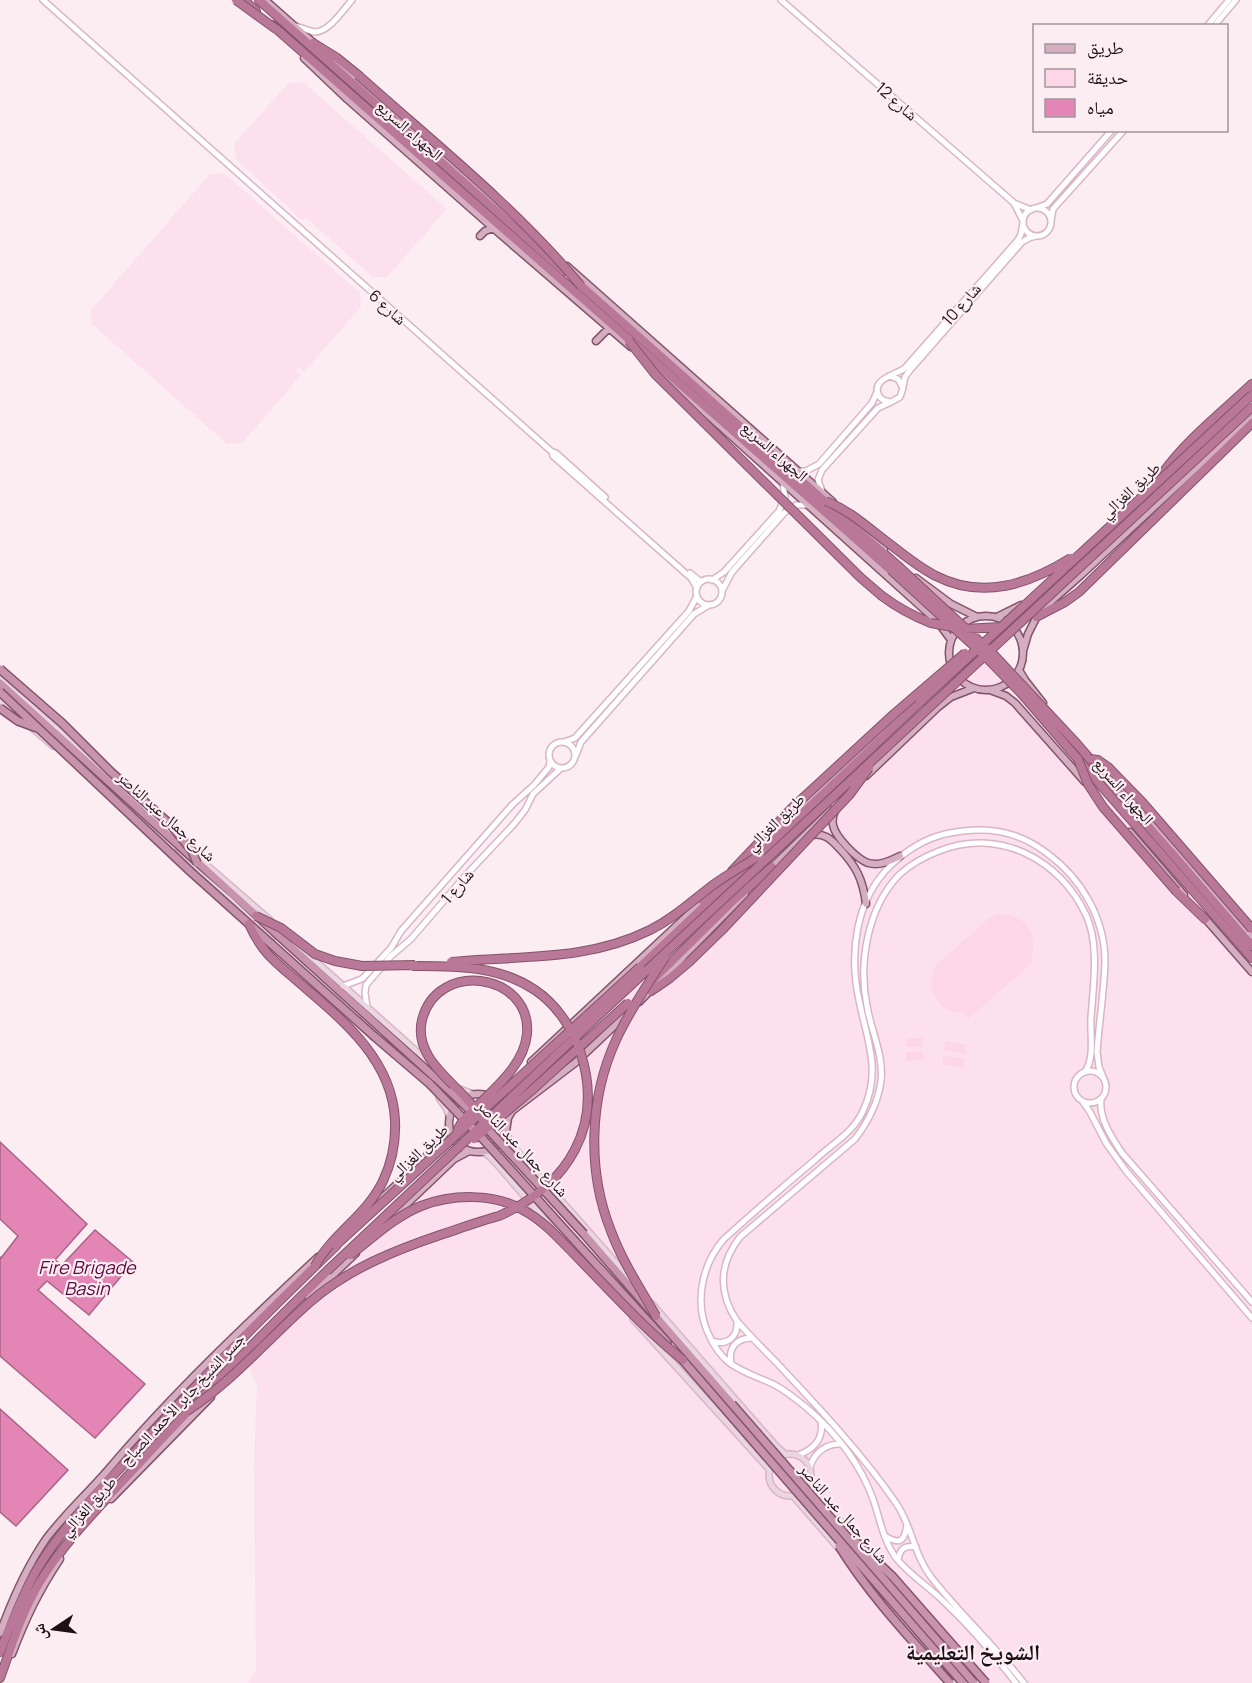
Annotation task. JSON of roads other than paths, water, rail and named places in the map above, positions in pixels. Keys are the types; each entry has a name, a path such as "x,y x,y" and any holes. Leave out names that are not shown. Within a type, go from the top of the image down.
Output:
{"highway":[{"path":"237,0 276,29"},
{"name":"الجهراء السريع","path":"244,0 968,639 1021,693 1252,958"},
{"name":"الجهراء السريع","path":"259,0 581,286 824,496 981,643 1090,759 1252,946"},
{"path":"313,43 358,75 522,221 581,286"},
{"path":"629,341 655,374 861,578 897,607 931,623 953,628 986,628 1020,622 1050,611 1065,602 1092,579 1252,423"},
{"path":"1162,474 1173,458 1194,437 1252,384"},
{"name":"طريق الغزالي","path":"315,1266 760,855 998,629 1252,396"},
{"name":"طريق الغزالي","path":"327,1271 672,946 1252,407"},
{"path":"824,496 852,513 898,551 935,575 947,581 972,587 999,587 1031,580 1049,572 1085,549"},
{"path":"703,901 791,809 930,684 983,638 998,629"},
{"path":"0,669 62,723 111,772 171,825 192,850 197,863"},
{"name":"شارع جمال عبد الناصر","path":"0,683 344,994 482,1123 656,1316 963,1683"},
{"name":"شارع جمال عبد الناصر","path":"0,692 40,728 80,769 249,924 430,1084 518,1176 974,1683"},
{"path":"0,708 25,724 40,728"},
{"path":"651,991 670,978 722,930 850,794 874,759"},
{"path":"1078,759 1097,800 1176,891 1205,919"},
{"path":"1090,759 1098,760 1108,766 1252,929"},
{"path":"412,966 500,958 558,956 582,953 618,943 663,923 685,909 714,884 760,855"},
{"path":"462,1144 473,1139 531,1091 628,1004 735,899 772,867"},
{"path":"187,1411 211,1394 254,1357 310,1302 332,1285 388,1254 499,1216 530,1200 555,1179 577,1146 585,1125 589,1101 585,1067 573,1036 565,1021 536,990 498,972 477,968 362,966 336,962 315,954 280,928 256,916"},
{"path":"249,924 256,939 268,955 349,1027 366,1046 387,1080 393,1102 395,1140 391,1162 383,1182 366,1206 323,1252 315,1266"},
{"path":"656,1316 622,1257 601,1200 596,1172 595,1126 599,1091 615,1041 625,1020 672,946"},
{"path":"456,1135 462,1122 469,1115 477,1107 508,1074 516,1063 522,1054 527,1035 524,1015 510,993 497,985 476,980 454,984 434,997 425,1012 421,1032 424,1046 433,1062 474,1108 477,1112 482,1123"},
{"path":"327,1271 335,1268 394,1220 422,1206 470,1197 507,1203 522,1208 547,1227 659,1341 683,1360"},
{"name":"جسر الشيخ جابر الأحمد الصباح","path":"0,1652 23,1595 60,1535 184,1397 315,1266"},
{"name":"جسر الشيخ جابر الأحمد الصباح","path":"0,1678 26,1609 49,1568 75,1534 187,1411 327,1271"},
{"path":"831,1525 851,1565 874,1597 950,1683"},
{"path":"831,1525 893,1577 984,1683"}],"main road":[{"name":"الجهراء السريع","path":"237,0 493,228 640,354 938,622 951,640"},
{"name":"الجهراء السريع","path":"265,0 799,471 926,586 951,604 977,617"},
{"path":"480,236 493,228"},
{"path":"596,341 609,328"},
{"name":"طريق الغزالي","path":"997,617 1020,606 1252,391"},
{"name":"طريق الغزالي","path":"1023,651 1028,634 1039,612 1252,416"},
{"path":"977,617 997,617 1007,622 1021,640 1023,651 1019,670 1013,679 1005,685 990,690 974,688 963,682 955,674 949,659 949,646 954,633 964,623 977,617"},
{"name":"طريق الغزالي","path":"483,1094 502,1089 934,683 949,659"},
{"name":"الجهراء السريع","path":"1019,670 1045,705 1180,852 1252,936"},
{"path":"0,677 450,1083 473,1094"},
{"name":"طريق الغزالي","path":"507,1128 508,1118 512,1111 575,1063 651,991 797,842 937,708 951,697 974,688"},
{"name":"الجهراء السريع","path":"990,690 1006,696 1015,703 1252,972"},
{"name":"شارع جمال عبد الناصر","path":"0,700 231,901 434,1092 446,1108 450,1118"},
{"path":"840,801 833,814 836,834 858,858 876,864 888,862 900,856"},
{"path":"797,842 810,835 819,834 830,837 853,863 862,884 866,904"},
{"path":"769,1469 611,1297 495,1162 487,1154 469,1151 456,1141 449,1127 452,1110 457,1102 473,1094 483,1094 493,1098 501,1105 506,1114 507,1128 513,1145 785,1454"},
{"name":"طريق الغزالي","path":"0,1633 14,1595 30,1564 68,1512 133,1440 225,1345 270,1300 424,1159 449,1127"},
{"path":"481,1152 494,1148 507,1128"},
{"name":"طريق الغزالي","path":"2,1683 26,1618 39,1591 63,1554 84,1528 282,1324 454,1159 469,1151"},
{"path":"785,1454 798,1455 810,1467 809,1485 794,1497 783,1496 774,1490 769,1480 769,1469 775,1460 785,1454"},
{"path":"809,1485 984,1683"},
{"path":"794,1497 956,1683"}],"street":[{"name":"شارع 6","path":"41,0 214,156 224,162 701,582"},
{"path":"293,25 320,31 327,28 352,0"},
{"name":"شارع 12","path":"781,0 1014,202 1033,209"},
{"path":"1209,24 1229,0"},
{"path":"1216,24 1236,0"},
{"path":"1111,132 1047,204 1033,209 1024,216 1026,231 1036,236 1046,233 1050,226 1053,209 1122,132"},
{"name":"شارع 12","path":"1014,202 1023,222"},
{"path":"1033,209 1044,210 1051,221"},
{"name":"شارع 10","path":"903,388 905,377 910,370 1018,240 1023,222"},
{"name":"شارع 10","path":"889,376 905,368 1022,242 1036,236"},
{"path":"799,471 806,471 819,464 872,403 881,380 889,376 898,379 903,388 900,397 878,408 822,470 818,480 824,496"},
{"path":"877,390 882,399 891,402"},
{"name":"شارع 6","path":"552,452 553,456 691,578 697,588"},
{"path":"783,483 784,497 779,511 724,572 712,580 701,582 689,611 575,738 552,746 549,753 553,765 560,768 570,766 574,762 581,742 697,612 720,599 732,572 784,513 793,507 807,505"},
{"path":"712,580 717,582 722,591"},
{"path":"696,596 701,603 709,605"},
{"path":"564,742 572,746 576,755"},
{"name":"شارع 1","path":"343,986 359,981 391,948 401,931 512,805 534,785 549,767 550,761"},
{"name":"شارع 1","path":"366,985 391,956 411,939 522,814 533,794 560,768"},
{"path":"512,805 516,803 521,805 522,814"},
{"path":"1024,1683 929,1575 907,1521 897,1504 839,1431 737,1321 728,1303 724,1284 724,1266 735,1244 745,1232 855,1139 866,1125 874,1107 881,1067 878,1045 866,1005 864,971 867,939 873,918 884,894 901,874 947,841 977,829 1006,832 1022,838 1048,854 1066,869 1084,890 1103,939 1105,962 1097,1052 1099,1067 1107,1088 1101,1100 1089,1104 1083,1102"},
{"path":"1016,1683 996,1657 954,1611 898,1560 884,1535 864,1476 842,1444 799,1401 782,1389 732,1366 711,1341 701,1310 701,1292 708,1264 715,1249 827,1149 850,1132 862,1112 870,1089 873,1067 858,998 855,936 873,887 900,856 924,841 1002,844 1018,849 1041,862 1067,885 1086,916 1095,951 1090,1065 1076,1080 1074,1086 1076,1094 1126,1171 1252,1318"},
{"path":"1041,862 1048,854"},
{"path":"401,931 404,936 411,939"},
{"path":"855,936 862,941 867,939"},
{"path":"855,968 862,968 864,971"},
{"path":"359,981 360,984 366,985 367,1007"},
{"path":"1085,1072 1092,1071 1103,1077"},
{"path":"1101,1100 1104,1120 1122,1154 1252,1302"},
{"path":"1116,1158 1122,1154"},
{"path":"1126,1171 1132,1166"},
{"path":"711,1341 721,1343 731,1340 737,1332 737,1321"},
{"path":"732,1366 730,1356 732,1347 743,1339 752,1338"},
{"path":"798,1455 809,1450 820,1438 821,1421"},
{"path":"810,1467 814,1457 826,1446 842,1444"},
{"path":"884,1535 892,1540 903,1539 907,1521"},
{"path":"898,1560 899,1552 904,1547 916,1546"}],"water":[{"name":"Fire Brigade Basin","path":"0,1142 87,1224 55,1260 62,1265 95,1230 133,1262 89,1315 47,1281 38,1290 145,1384 95,1438 0,1356 0,1257 18,1236 0,1219"},
{"path":"0,1409 68,1470 16,1526 0,1512"}],"district":[{"name":"الشويخ التعليمية","path":"973,1652"}]}
